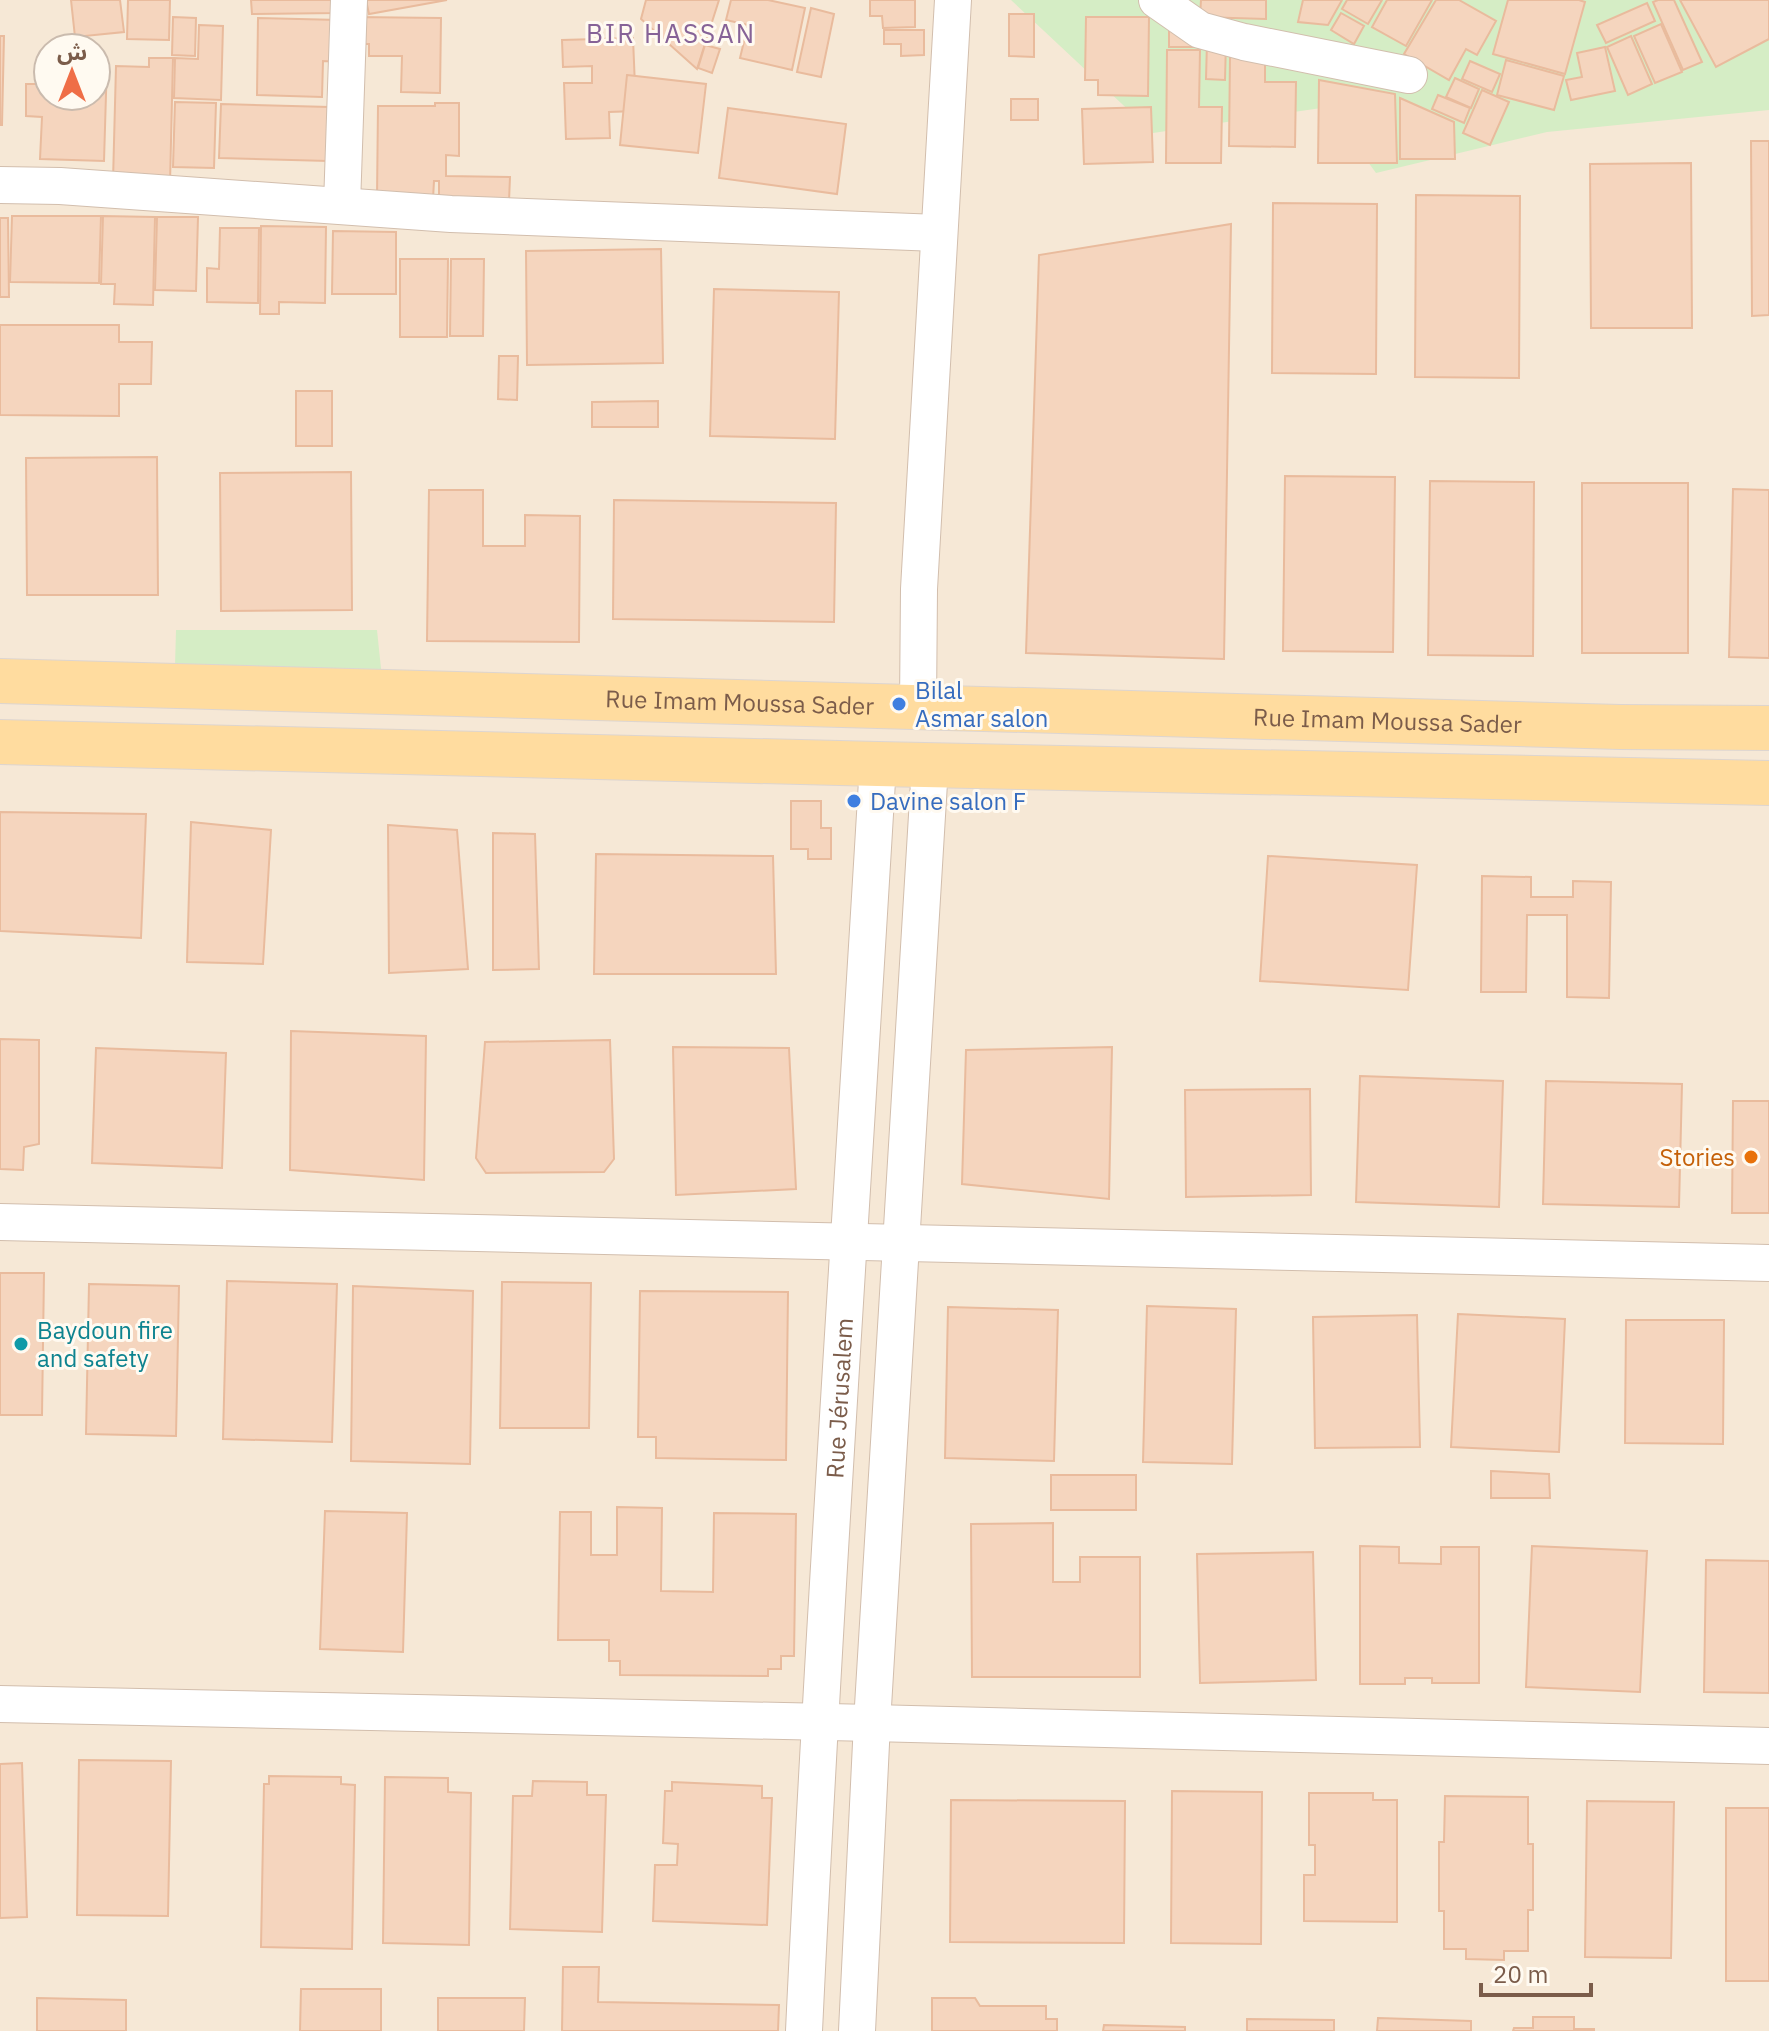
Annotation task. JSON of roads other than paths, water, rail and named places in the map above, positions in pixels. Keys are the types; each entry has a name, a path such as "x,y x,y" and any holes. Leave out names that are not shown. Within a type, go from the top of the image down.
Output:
{"main road":[{"name":"Rue Imam Moussa Sader","path":"0,681 1588,726 1769,728"},
{"path":"0,742 930,766 1769,783"}],"street":[{"path":"342,205 349,0"},
{"path":"918,706 919,589 953,0"},
{"path":"1157,0 1200,30 1244,42 1409,75"},
{"path":"0,185 60,186 451,214 938,233"},
{"name":"Rue Jérusalem","path":"804,2031 819,1722 878,764"},
{"path":"857,2031 872,1723 930,766"},
{"path":"0,1222 1769,1263"},
{"path":"0,1704 1769,1746"}],"place":[{"name":"Bilal Asmar salon","path":"899,704"},
{"name":"Davine salon F","path":"854,801"},
{"name":"Stories","path":"1751,1157"},
{"name":"Baydoun fire and safety","path":"21,1344"}],"district":[{"name":"BIR HASSAN","path":"671,33"}]}
